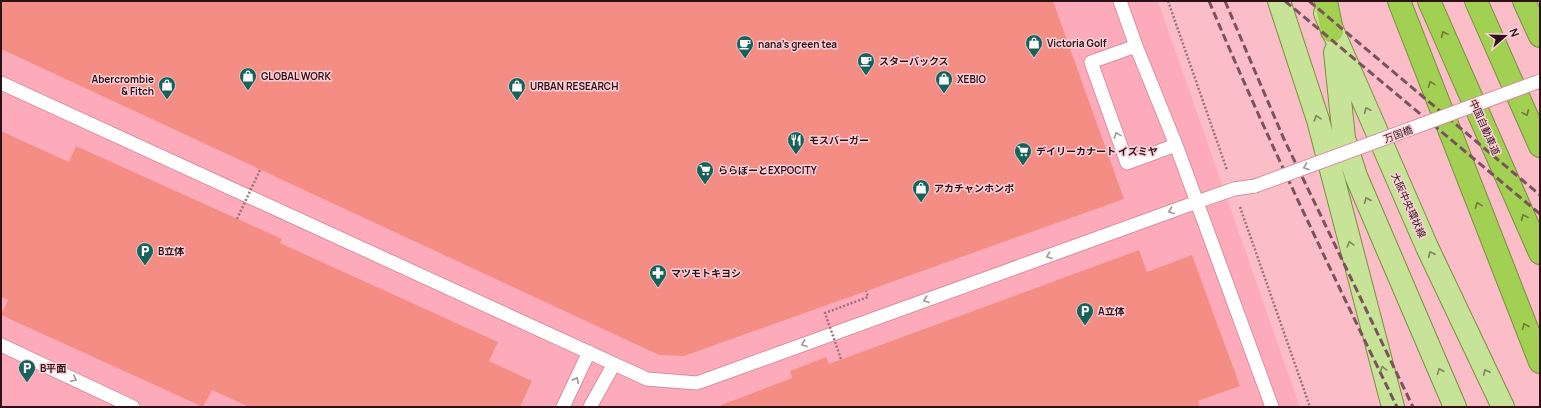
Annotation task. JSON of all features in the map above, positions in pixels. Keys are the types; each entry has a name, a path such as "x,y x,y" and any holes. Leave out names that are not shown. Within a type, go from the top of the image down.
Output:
{"highway":[{"path":"1326,1 1332,31"},
{"path":"1398,1 1540,362"},
{"name":"中国自動車道","path":"1429,1 1540,253"},
{"path":"1476,1 1540,146"},
{"path":"1524,1 1540,36"}],"main road":[{"path":"1279,1 1318,120 1393,407"},
{"name":"大阪中央環状線","path":"1320,1 1427,247 1503,407"},
{"path":"1332,31 1344,138 1356,176 1455,407"}],"lane":[{"path":"1120,1 1136,46 1176,144 1272,407"},
{"path":"1136,46 1091,62 1127,163 1176,144"},
{"name":"万国橋","path":"1,83 647,379 697,383 1197,202 1234,189 1255,186 1540,81"},
{"path":"1,345 134,407"},
{"path":"563,407 589,352"},
{"path":"590,407 614,364"}],"path":[{"path":"237,219 260,170"},
{"path":"841,359 824,313 868,297 866,291"}],"shaded area":[{"path":"1,1 1158,1 1300,407 1,407"}],"building":[{"name":"ららぽーとEXPOCITY","path":"1,1 1053,1 1124,199 684,356 659,355 1,49"},
{"name":"B立体","path":"1,131 69,162 76,146 282,239 280,243 498,342 489,361 532,381 520,407 249,407 212,390 203,407 1,315 8,300 1,297"},
{"name":"A立体","path":"1139,250 1147,272 1192,255 1240,386 1198,401 1200,407 721,407 721,405 792,378 790,371 826,357 829,364"}],"railway":[{"path":"1209,1 1277,155 1397,407"},
{"path":"1225,1 1283,137 1413,407"},
{"path":"1285,1 1540,214"},
{"path":"1309,1 1540,195"}],"place":[{"name":"Victoria Golf","path":"1034,58"},
{"name":"nana's green tea","path":"745,59"},
{"name":"スターバックス","path":"866,76"},
{"name":"GLOBAL WORK","path":"248,91"},
{"name":"XEBIO","path":"944,94"},
{"name":"Abercrombie & Fitch","path":"167,100"},
{"name":"URBAN RESEARCH","path":"517,101"},
{"name":"モスバーガー","path":"796,155"},
{"name":"デイリーカナート イズミヤ","path":"1023,166"},
{"name":"ららぽーとEXPOCITY","path":"705,185"},
{"name":"アカチャンホンポ","path":"921,203"},
{"name":"B立体","path":"145,266"},
{"name":"マツモトキヨシ","path":"658,288"},
{"name":"A立体","path":"1085,326"},
{"name":"B平面","path":"27,383"}]}
